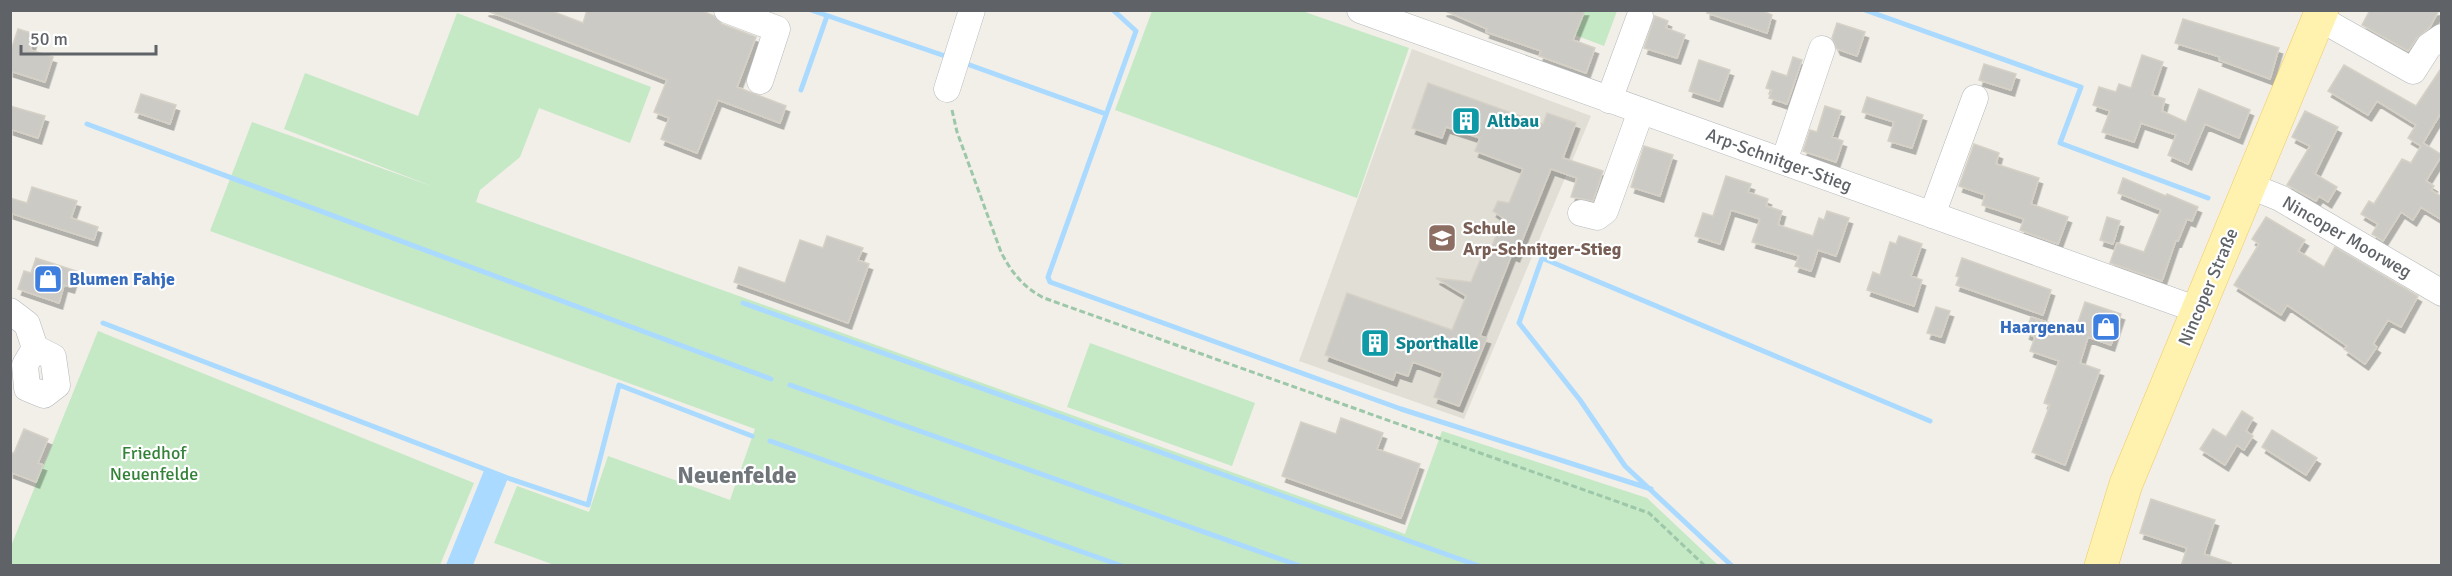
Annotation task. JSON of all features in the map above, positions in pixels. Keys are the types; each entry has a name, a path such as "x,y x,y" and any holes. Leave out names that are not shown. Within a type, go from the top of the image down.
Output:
{"main road":[{"name":"Nincoper Straße","path":"2101,566 2126,484 2320,14"}],"street":[{"path":"727,10 777,29 760,81"},
{"path":"947,89 972,10"},
{"name":"Arp-Schnitger-Stieg","path":"1360,10 2198,310"},
{"path":"2320,14 2413,71 2429,46 2442,37"},
{"path":"1609,100 1640,15"},
{"path":"1784,161 1822,49"},
{"path":"1932,214 1976,98"},
{"path":"1581,213 1597,217 1605,211 1641,111"},
{"name":"Nincoper Moorweg","path":"2250,186 2280,198 2442,293"},
{"path":"10,311 27,324 35,348"}],"path":[{"path":"947,89 957,132 1001,252 1008,266 1030,291 1044,298 1649,513 1705,566"}],"shaded area":[{"name":"Schule Arp-Schnitger-Stieg","path":"1412,49 1591,116 1464,419 1299,361"}],"green space":[{"path":"1152,11 1302,11 1409,48 1357,198 1115,110"},
{"path":"1585,11 1617,11 1604,46 1575,35"},
{"path":"457,13 651,87 630,143 539,108 520,157 480,190 476,202 1405,534 1442,431 1647,498 1718,565 557,566 494,543 517,486 589,512 608,456 730,500 755,429 210,231 252,122 434,187 284,129 305,73 418,116"},
{"name":"Friedhof Neuenfelde","path":"98,331 474,483 440,565 11,565 11,546"},
{"path":"1090,343 1255,403 1232,466 1067,407"}],"water":[{"path":"485,468 508,478 473,565 446,565"}],"building":[{"path":"485,10 549,10 583,23 587,10 700,10 714,16 722,24 756,37 737,87 786,106 780,123 718,100 697,153 661,139 669,118 654,112 667,80"},
{"path":"1443,10 1585,10 1573,40 1595,48 1586,73 1539,56 1541,51 1486,32 1487,29"},
{"path":"1707,10 1760,10 1772,15 1767,33 1707,13"},
{"path":"2370,10 2439,10 2430,27 2417,38 2408,51 2362,25"},
{"path":"1655,16 1668,21 1666,28 1685,35 1677,58 1644,48"},
{"path":"2183,19 2279,48 2270,79 2219,60 2220,57 2175,43"},
{"path":"1837,23 1865,32 1857,56 1837,49 1832,38"},
{"path":"18,29 35,34 30,50 53,57 45,82 10,71 10,53"},
{"path":"2142,55 2163,62 2152,95 2165,99 2162,111 2186,122 2199,89 2250,110 2239,138 2205,124 2188,164 2168,155 2176,135 2141,123 2134,142 2102,132 2110,111 2093,105 2099,87 2116,92 2119,84 2131,88"},
{"path":"1793,57 1802,60 1787,104 1769,98 1772,90 1766,88 1772,71 1787,76"},
{"path":"1699,60 1730,70 1719,101 1689,91"},
{"path":"1984,64 2016,74 2011,90 1979,80"},
{"path":"2344,65 2416,106 2442,67 2442,111 2423,143 2442,155 2426,181 2434,186 2431,190 2442,197 2442,220 2421,207 2413,220 2401,212 2383,241 2372,234 2378,224 2361,214 2369,201 2374,204 2402,159 2411,163 2421,146 2408,138 2416,125 2377,101 2368,115 2328,91"},
{"path":"1428,83 1543,124 1547,113 1576,123 1563,158 1603,171 1593,201 1571,197 1577,178 1551,169 1516,256 1512,254 1480,336 1487,338 1459,406 1434,397 1443,373 1413,362 1408,376 1396,372 1393,380 1325,355 1347,293 1452,330 1466,296 1436,278 1471,282 1487,244 1492,246 1503,218 1493,211 1498,201 1509,203 1523,169 1475,151 1480,138 1446,127 1442,138 1412,128"},
{"path":"141,94 176,105 170,124 135,112"},
{"path":"1867,97 1923,115 1912,148 1888,141 1894,122 1862,112"},
{"path":"10,106 45,116 38,138 10,129"},
{"path":"1825,106 1841,111 1832,137 1843,141 1836,162 1803,151 1810,130 1817,132"},
{"path":"2305,111 2338,127 2315,174 2337,187 2328,202 2319,196 2316,201 2287,185 2310,146 2292,137"},
{"path":"1974,144 1999,153 1996,164 2039,178 2031,204 2068,217 2058,244 2020,230 2024,219 1982,205 1985,195 1959,186"},
{"path":"1644,146 1673,155 1660,196 1631,187"},
{"path":"1726,176 1751,184 1748,192 1768,199 1766,206 1782,211 1778,225 1813,236 1819,218 1824,220 1827,211 1849,218 1836,256 1818,250 1811,271 1795,266 1799,256 1752,242 1760,219 1731,210 1720,244 1695,236 1703,213 1713,216"},
{"path":"2123,178 2198,207 2192,221 2187,219 2178,241 2176,240 2162,281 2110,263 2117,243 2144,252 2161,210 2118,193"},
{"path":"32,187 77,201 71,218 98,227 94,240 10,213 10,198 27,203"},
{"path":"2107,217 2120,221 2113,244 2100,240"},
{"path":"2266,217 2305,240 2298,251 2324,267 2335,247 2418,296 2401,327 2388,320 2373,344 2377,347 2365,364 2344,349 2347,346 2287,305 2281,315 2234,285 2259,244 2252,239"},
{"path":"827,236 863,248 858,260 869,264 848,323 734,282 739,267 785,283 800,240 823,248"},
{"path":"1899,236 1922,244 1911,276 1922,280 1914,306 1867,290 1873,272 1880,275 1890,242 1896,244"},
{"name":"Blumen Fahje","path":"36,258 76,271 71,287 64,285 59,303 18,289 24,271 31,273"},
{"path":"1962,258 2051,290 2043,315 1956,285 1959,277 1956,276"},
{"path":"2085,302 2121,314 2111,345 2088,337 2080,363 2100,370 2065,465 2032,452 2050,405 2044,403 2059,361 2030,351 2035,337 2026,333 2031,317 2075,331"},
{"path":"1936,307 1950,311 1941,337 1927,333"},
{"path":"2242,411 2253,418 2246,431 2253,436 2244,450 2237,445 2225,465 2200,449 2213,429 2226,437"},
{"path":"1341,418 1383,433 1377,449 1420,464 1401,518 1282,476 1301,422 1336,434"},
{"path":"24,429 48,439 38,463 43,465 36,482 10,472 10,452 14,453"},
{"path":"2272,430 2317,458 2306,475 2262,447"},
{"path":"2151,499 2215,520 2204,554 2231,563 2231,566 2181,566 2187,548 2140,533"}],"waterway":[{"path":"811,10 945,56"},
{"path":"1113,10 1136,31 1048,277 1050,282 1401,409 1651,489"},
{"path":"1865,10 2081,87 2060,143 2208,198"},
{"path":"801,90 827,16"},
{"path":"967,64 1106,114"},
{"path":"87,124 771,379"},
{"path":"1732,566 1625,466 1580,400 1519,323 1542,258 1930,421"},
{"path":"743,303 1479,566"},
{"path":"103,323 508,478 588,505 619,385 752,436"},
{"path":"790,385 1300,566"},
{"path":"770,441 1122,566"}],"place":[{"name":"Altbau","path":"1466,121"},
{"name":"Schule Arp-Schnitger-Stieg","path":"1442,238"},
{"name":"Blumen Fahje","path":"48,279"},
{"name":"Haargenau","path":"2106,327"},
{"name":"Sporthalle","path":"1375,343"}],"district":[{"name":"Neuenfelde","path":"737,475"}]}
